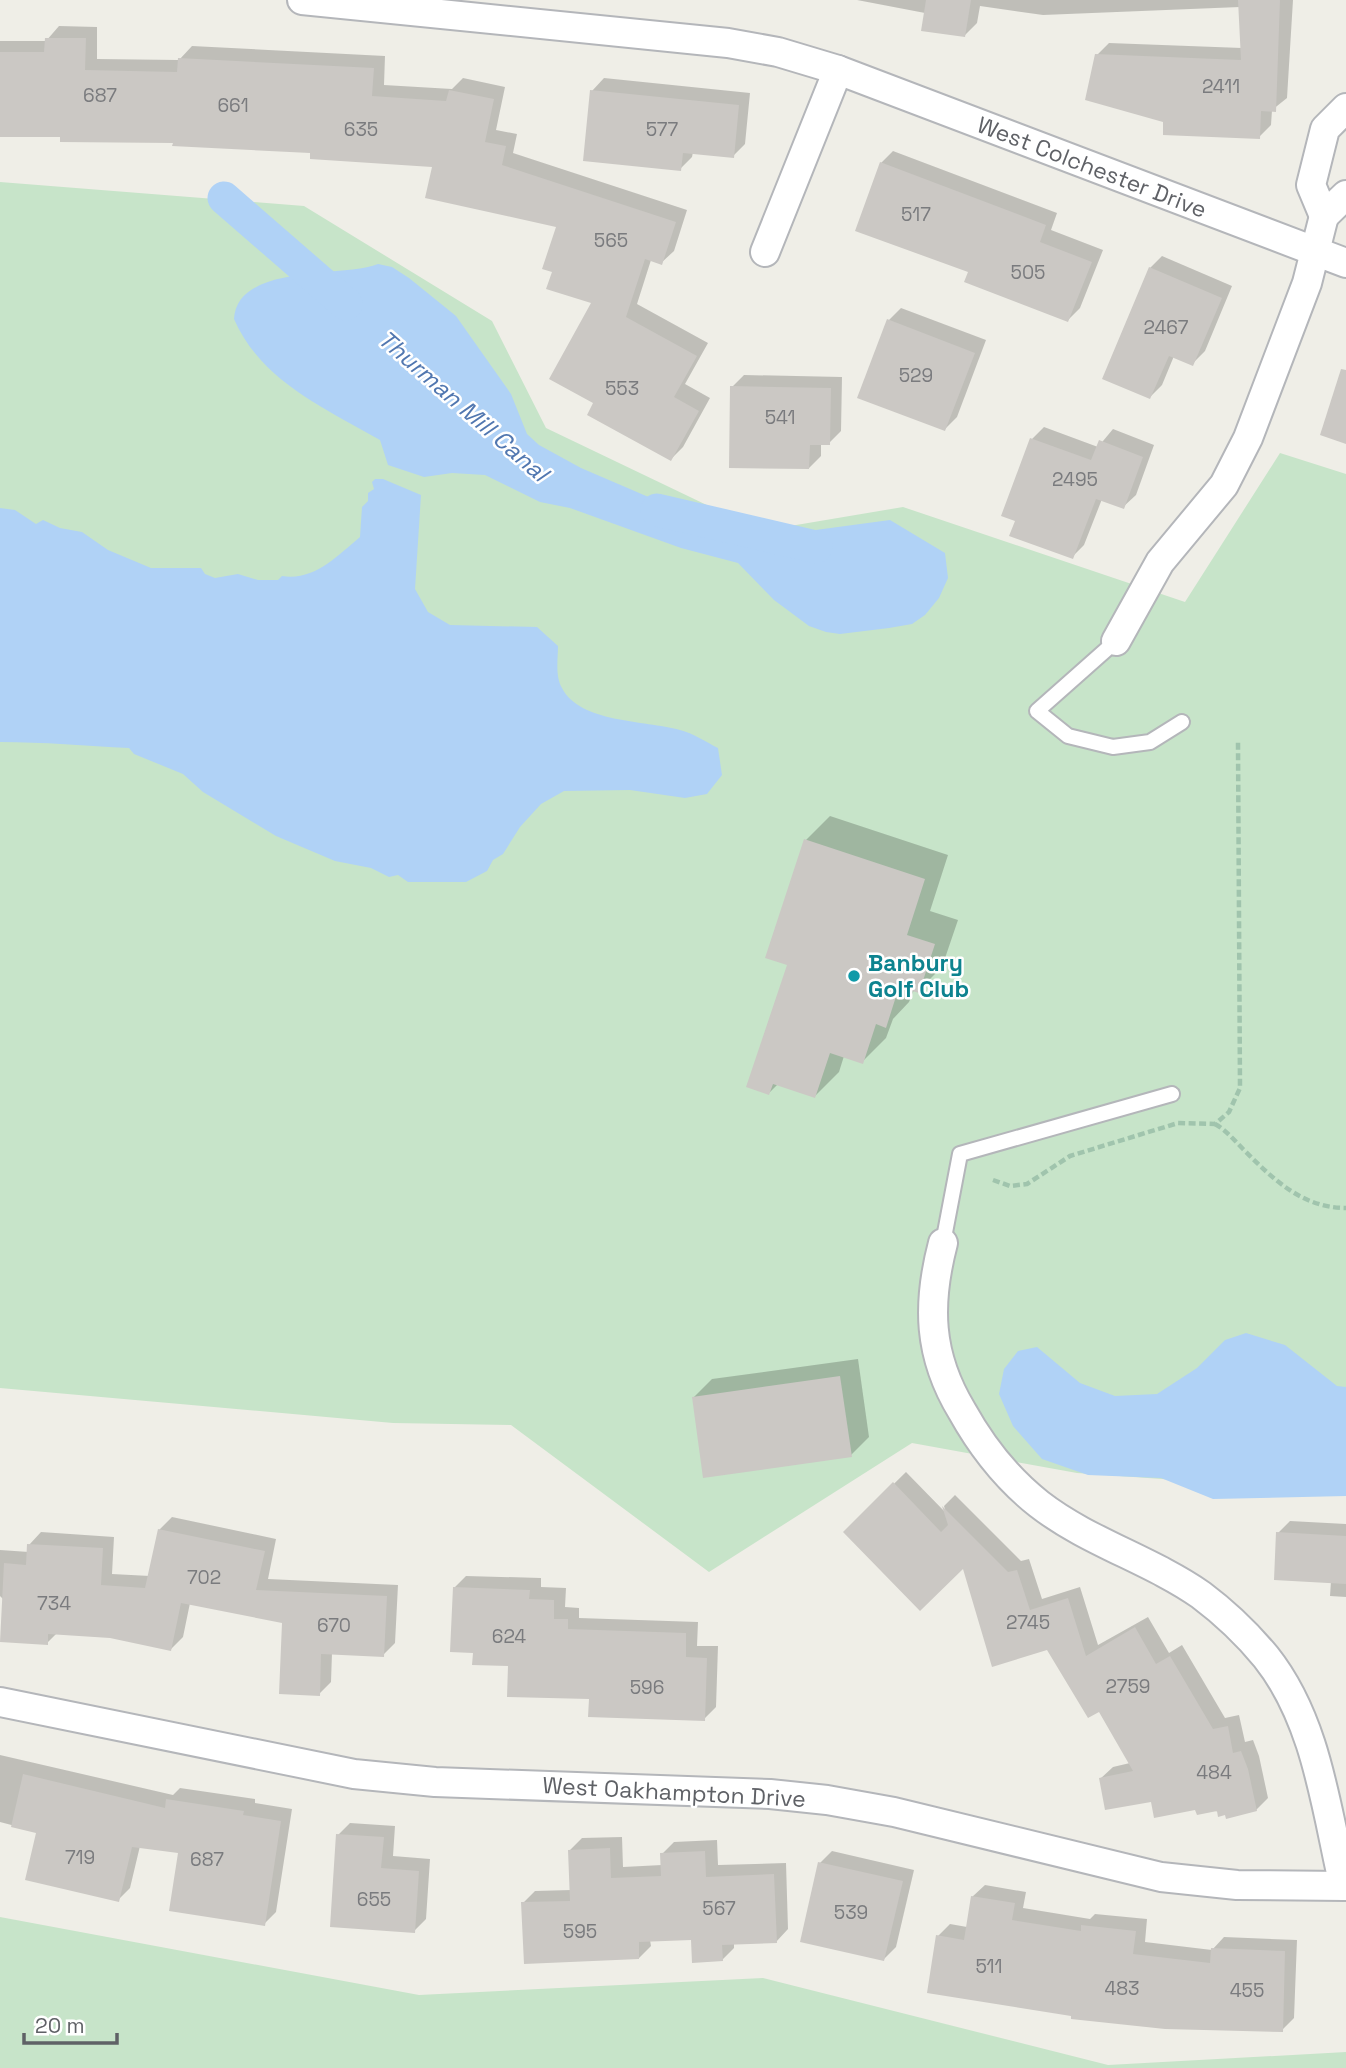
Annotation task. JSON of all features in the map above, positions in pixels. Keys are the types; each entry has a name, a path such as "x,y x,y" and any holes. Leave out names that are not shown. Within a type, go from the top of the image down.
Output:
{"street":[{"name":"West Colchester Drive","path":"302,0 727,43 778,52 838,70 1346,263"},
{"path":"765,252 838,70"},
{"path":"1116,641 1160,562 1224,485 1248,438 1317,253 1324,216 1311,185 1325,129 1346,108"},
{"path":"1324,216 1346,195"},
{"path":"943,1243 933,1283 932,1321 939,1360 955,1400 979,1441 1005,1473 1040,1504 1199,1594 1236,1624 1267,1659 1293,1700 1309,1737 1345,1886"},
{"name":"West Oakhampton Drive","path":"0,1702 354,1774 435,1782 770,1794 827,1800 894,1812 1161,1877 1237,1885 1345,1886"}],"lane":[{"path":"1116,641 1037,711 1068,736 1113,747 1150,742 1182,722"},
{"path":"943,1243 960,1154 1172,1094"}],"path":[{"path":"1215,1124 1229,1112 1240,1088 1238,742"},
{"path":"993,1180 1010,1186 1027,1184 1070,1156 1178,1123 1215,1124 1299,1198 1330,1208 1346,1209"}],"green space":[{"path":"0,182 304,206 492,321 546,428 761,531 903,507 1185,602 1280,453 1346,474 1346,1492 1077,1473 912,1443 709,1572 511,1425 393,1423 0,1388"},
{"path":"0,1917 419,1995 763,1978 1108,2065 1346,2052 1346,2068 0,2068"}],"water":[{"path":"378,264 392,267 409,278 456,316 511,394 527,434 539,445 581,468 730,532 771,536 890,520 945,553 948,578 939,598 925,615 912,624 840,634 826,632 809,626 774,600 738,563 681,548 570,508 540,502 485,475 452,473 424,477 388,465 380,440 316,404 277,376 260,360 234,319 240,301 253,289 272,281"},
{"path":"375,479 383,479 421,495 415,589 428,612 450,625 537,627 558,646 558,678 562,688 583,708 614,718 685,731 718,748 722,775 707,794 685,798 630,790 564,791 541,804 520,827 503,854 493,860 487,871 466,882 408,882 398,875 389,877 371,868 335,861 276,836 203,792 183,774 134,754 129,748 0,742 0,508 15,510 36,524 43,520 60,528 82,532 108,550 151,568 201,568 205,574 215,578 238,574 258,580 278,580 282,576 304,575 324,566 360,537 362,507 368,501 368,493 374,489 372,482"},
{"path":"1246,1333 1285,1345 1337,1386 1346,1387 1346,1496 1213,1499 1161,1478 1088,1475 1042,1459 1013,1426 999,1394 1004,1369 1018,1351 1037,1347 1080,1383 1115,1396 1157,1394 1197,1368 1225,1340"}],"building":[{"path":"926,0 971,0 965,37 921,31"},
{"path":"1238,0 1280,0 1276,112 1261,111 1260,139 1163,135 1163,122 1085,100 1095,54 1241,60"},
{"path":"45,38 86,38 85,70 177,72 178,58 374,68 372,96 446,101 449,90 494,99 485,142 506,146 502,165 676,222 662,265 645,259 626,317 697,356 674,397 699,411 671,461 587,415 593,403 549,379 591,303 546,289 552,272 542,269 556,227 425,198 432,167 310,159 310,153 172,146 173,143 60,142 60,137 0,137 0,52 44,52"},
{"path":"590,90 739,105 734,158 683,153 681,171 583,161"},
{"path":"880,162 1046,225 1040,242 1092,262 1068,322 964,282 968,272 855,231"},
{"path":"1149,267 1222,298 1193,366 1169,356 1150,399 1102,379"},
{"path":"887,319 975,353 945,431 857,398"},
{"path":"1341,369 1346,370 1346,444 1320,435"},
{"path":"730,386 831,388 830,445 810,445 809,469 729,468"},
{"path":"1030,438 1091,460 1099,440 1143,457 1124,509 1096,499 1073,559 1009,536 1015,521 1001,516"},
{"name":"Banbury Golf Club","path":"804,839 925,879 907,935 935,944 919,993 899,987 886,1028 876,1024 863,1064 830,1053 815,1098 773,1084 769,1095 746,1087 787,965 765,958"},
{"path":"840,1376 852,1457 703,1478 692,1397"},
{"path":"893,1482 941,1532 948,1525 942,1506 1008,1572 1017,1570 1030,1610 1068,1598 1086,1656 1135,1627 1156,1664 1170,1656 1213,1729 1228,1726 1233,1753 1241,1751 1248,1769 1257,1811 1226,1819 1225,1815 1218,1817 1217,1811 1197,1815 1195,1810 1154,1818 1151,1802 1105,1810 1099,1778 1133,1771 1099,1712 1088,1718 1047,1650 992,1667 963,1569 920,1611 843,1532"},
{"path":"158,1529 265,1551 256,1590 387,1596 384,1657 321,1654 320,1696 279,1694 282,1623 181,1603 171,1651 110,1638 48,1634 48,1645 0,1642 4,1563 26,1565 27,1544 103,1548 101,1585 145,1588"},
{"path":"1276,1532 1346,1536 1346,1584 1274,1580"},
{"path":"453,1587 530,1590 529,1599 554,1600 554,1619 568,1619 568,1629 686,1633 686,1657 707,1658 705,1721 588,1717 589,1699 507,1697 508,1666 472,1665 473,1653 450,1652"},
{"path":"23,1774 165,1808 166,1799 244,1811 243,1815 281,1821 265,1926 169,1911 178,1853 132,1847 119,1902 25,1880 36,1833 11,1827"},
{"path":"336,1834 384,1837 381,1868 419,1871 415,1933 330,1927"},
{"path":"610,1848 611,1878 661,1876 660,1853 705,1851 706,1877 774,1874 777,1943 722,1945 723,1961 692,1963 691,1940 639,1942 639,1959 524,1964 521,1902 570,1901 568,1850"},
{"path":"818,1862 903,1881 884,1961 800,1942"},
{"path":"971,1896 1015,1903 1012,1920 1081,1931 1081,1925 1136,1931 1133,1954 1210,1963 1211,1948 1285,1951 1283,2032 1165,2029 1071,2019 1071,2016 927,1993 936,1935 964,1940"}],"waterway":[{"name":"Thurman Mill Canal","path":"224,198 346,304"},
{"name":"Thurman Mill Canal","path":"657,510 816,547"}],"place":[{"name":"Banbury Golf Club","path":"854,976"}]}
